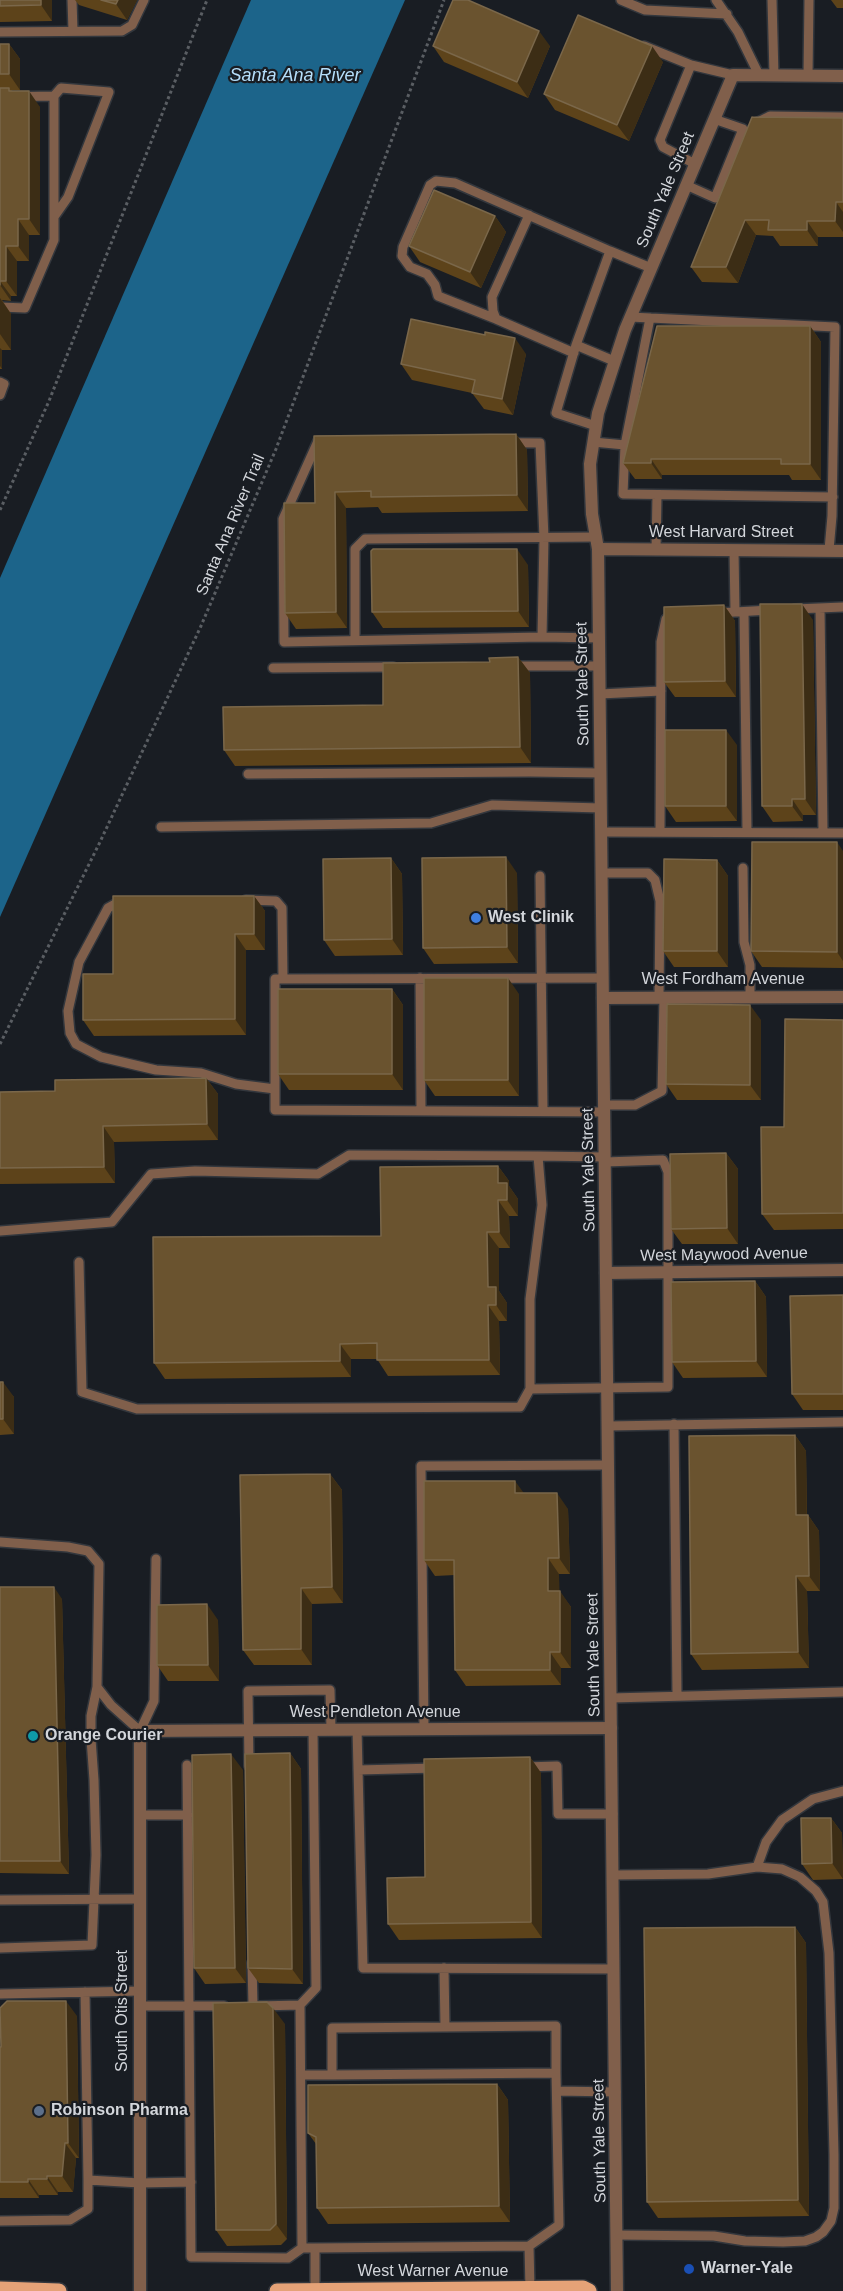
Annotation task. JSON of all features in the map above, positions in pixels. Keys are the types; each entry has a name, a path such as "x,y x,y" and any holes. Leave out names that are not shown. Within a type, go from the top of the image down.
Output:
{"main road":[{"name":"West Warner Avenue","path":"277,2291 583,2288 589,2291"},
{"path":"0,2289 59,2291"}],"street":[{"path":"733,75 843,75"},
{"name":"South Yale Street","path":"617,2291 600,694 597,543 592,514 590,464 596,426 614,361 630,317 733,75"},
{"name":"West Harvard Street","path":"597,543 656,549 843,551"},
{"name":"West Fordham Avenue","path":"603,998 843,997"},
{"name":"West Maywood Avenue","path":"606,1273 843,1270"},
{"name":"West Pendleton Avenue","path":"140,1731 611,1728"},
{"name":"South Otis Street","path":"140,1731 140,2291"}],"lane":[{"path":"72,0 73,32"},
{"path":"0,32 122,31 132,25 144,0"},
{"path":"621,0 645,10 727,14"},
{"path":"716,0 727,14 759,75"},
{"path":"772,0 774,75"},
{"path":"808,75 809,0"},
{"path":"630,41 691,65 733,75"},
{"path":"691,65 660,140 663,147 696,164"},
{"path":"0,307 25,308 54,240 54,217 54,96 61,88 109,92 68,197 54,217"},
{"path":"0,97 54,96"},
{"path":"686,185 715,198 743,129 770,116 843,117"},
{"path":"714,119 743,129"},
{"path":"614,361 575,349 438,296 435,285 427,274 410,267 402,256 403,247 430,185 436,181 455,183 651,268"},
{"path":"496,319 492,297 529,215"},
{"path":"596,426 556,413 575,349 610,251"},
{"path":"630,317 835,327 833,497 829,550"},
{"path":"650,318 625,445 623,494 833,497"},
{"path":"0,382 4,384 0,395"},
{"path":"542,637 544,538 540,443 318,441 283,519 284,642 599,638"},
{"path":"593,442 625,445"},
{"path":"656,549 657,495"},
{"path":"355,640 355,549 365,539 544,538 597,543"},
{"path":"734,550 740,612 747,832"},
{"path":"787,610 843,607"},
{"path":"820,608 823,832"},
{"path":"701,613 776,610"},
{"path":"660,831 661,642 667,613 679,613"},
{"path":"504,666 599,666"},
{"path":"273,668 400,667"},
{"path":"600,694 661,691"},
{"path":"248,774 601,773"},
{"path":"161,827 431,823 492,805 601,808"},
{"path":"601,832 843,833"},
{"path":"743,868 744,942 750,965 750,997"},
{"path":"602,873 648,873 655,880 660,901 662,1091 635,1105 543,1111 275,1110 275,979 603,978"},
{"path":"540,876 543,1111"},
{"path":"231,900 276,901 282,908 283,979"},
{"path":"130,902 119,902 108,908 79,962 68,1011 70,1033 76,1044 101,1057 156,1070 201,1073 236,1084 275,1089"},
{"path":"420,978 422,1111"},
{"path":"0,1232 112,1222 151,1174 195,1171 318,1174 349,1155 538,1156 663,1160 668,1172 669,1387 530,1389"},
{"path":"79,1262 82,1392 137,1409 520,1407 530,1389 530,1299 542,1205 538,1156"},
{"path":"608,1426 843,1422"},
{"path":"674,1424 677,1695"},
{"path":"423,1728 421,1466 608,1465"},
{"path":"0,1542 68,1547 88,1551 99,1563 97,1687 91,1716 95,1833 92,1945 0,1948"},
{"path":"97,1687 111,1705 140,1731 154,1701 156,1559"},
{"path":"249,1778 248,1691 330,1690 331,1729"},
{"path":"611,1698 843,1692"},
{"path":"302,2248 300,2005 316,1988 313,1729"},
{"path":"357,1729 363,1968 614,1969"},
{"path":"187,1765 191,2257 288,2258 302,2248 530,2246 559,2225 556,2026 332,2028 332,2075"},
{"path":"510,1767 557,1766 558,1814 613,1814"},
{"path":"358,1770 452,1768"},
{"path":"757,1868 766,1842 782,1820 813,1800 843,1791"},
{"path":"140,1815 188,1815"},
{"path":"613,1875 708,1874 757,1868 782,1869 800,1877 816,1891 823,1902 829,1953 834,2208 831,2221 823,2232 805,2241 745,2241 714,2236 617,2235"},
{"path":"0,1900 140,1899"},
{"path":"252,1958 253,2006"},
{"path":"444,1968 445,2027"},
{"path":"0,1994 140,1991"},
{"path":"0,2221 70,2220 88,2209 85,1992"},
{"path":"242,2006 300,2005"},
{"path":"140,2006 232,2006"},
{"path":"301,2075 556,2073"},
{"path":"557,2091 616,2092"},
{"path":"88,2180 140,2183 190,2182"},
{"path":"530,2246 530,2289"},
{"path":"315,2248 315,2291"}],"path":[{"path":"0,510 49,401 207,0"},
{"name":"Santa Ana River Trail","path":"0,1044 100,842 201,626 276,449 444,0"}],"water":[{"name":"Santa Ana River","path":"251,0 405,0 0,917 0,578"}],"building":[{"path":"0,0 41,0 41,5 0,6"},
{"path":"101,0 118,0 116,4"},
{"path":"453,0 468,0 539,31 517,82 433,46"},
{"path":"578,15 652,46 617,125 544,94"},
{"path":"0,44 9,44 9,74 0,74"},
{"path":"0,88 9,88 9,91 29,91 29,219 18,219 18,246 6,246 6,281 0,281"},
{"path":"752,117 843,118 843,202 836,202 835,221 807,221 807,230 768,230 769,220 745,220 726,267 691,267"},
{"path":"434,190 495,216 470,272 409,246"},
{"path":"411,319 485,335 485,332 515,338 502,399 472,393 475,380 401,364"},
{"path":"657,326 810,326 810,464 781,464 781,459 651,459 651,463 623,463"},
{"path":"516,434 517,495 371,497 371,491 335,492 336,612 285,613 284,503 315,503 314,436"},
{"path":"373,549 517,549 518,611 372,612 371,551"},
{"path":"760,604 802,604 805,799 792,799 792,806 762,806"},
{"path":"724,605 725,681 664,682 664,607"},
{"path":"518,657 520,747 224,750 223,707 383,705 383,663 490,662 489,658"},
{"path":"665,730 726,730 726,806 665,806"},
{"path":"752,842 837,842 837,952 751,951"},
{"name":"West Clinik","path":"506,857 507,947 423,948 422,858"},
{"path":"391,858 392,939 324,940 323,859"},
{"path":"664,859 717,860 717,951 663,951"},
{"path":"113,896 254,896 254,934 235,934 235,1019 83,1020 83,974 113,974"},
{"path":"424,978 508,978 508,1080 424,1080"},
{"path":"278,989 392,989 392,1074 278,1074"},
{"path":"667,1004 750,1005 750,1085 666,1084"},
{"path":"785,1019 843,1020 843,1213 762,1214 761,1127 784,1127"},
{"path":"206,1078 207,1124 103,1126 104,1167 0,1168 0,1092 55,1091 55,1080"},
{"path":"726,1153 727,1228 671,1229 670,1154"},
{"path":"498,1166 498,1183 507,1183 507,1200 498,1200 499,1232 487,1232 488,1287 496,1287 496,1305 488,1305 489,1360 377,1360 377,1343 340,1344 340,1361 154,1363 153,1237 381,1236 380,1167"},
{"path":"755,1281 756,1361 672,1362 671,1282"},
{"path":"843,1295 843,1394 792,1394 790,1296"},
{"path":"0,1382 3,1382 3,1419 0,1419"},
{"path":"795,1435 796,1515 808,1515 809,1576 796,1576 798,1652 691,1654 689,1436"},
{"path":"330,1474 332,1587 301,1588 301,1649 243,1650 240,1475"},
{"path":"424,1481 515,1481 515,1493 557,1493 559,1558 548,1558 548,1591 560,1591 560,1652 550,1652 550,1670 455,1670 454,1560 424,1560"},
{"name":"Orange Courier","path":"0,1587 54,1587 60,1861 0,1861"},
{"path":"207,1604 208,1665 157,1665 157,1605"},
{"path":"290,1753 292,1969 248,1968 245,1754"},
{"path":"231,1754 235,1968 194,1968 192,1755"},
{"path":"530,1757 531,1922 388,1924 387,1878 425,1877 424,1759"},
{"path":"801,1818 831,1818 832,1863 802,1864"},
{"path":"795,1927 798,2200 647,2202 644,1928"},
{"name":"Robinson Pharma","path":"7,2001 66,2001 68,2143 65,2143 62,2176 28,2179 28,2182 0,2182 0,2008"},
{"path":"267,2002 273,2008 276,2224 270,2230 216,2230 213,2003"},
{"path":"497,2084 499,2206 317,2208 316,2137 308,2133 308,2085"}],"place":[{"name":"West Clinik","path":"476,918"},
{"name":"Orange Courier","path":"33,1736"},
{"name":"Robinson Pharma","path":"39,2111"},
{"name":"Warner-Yale","path":"689,2269"}]}
